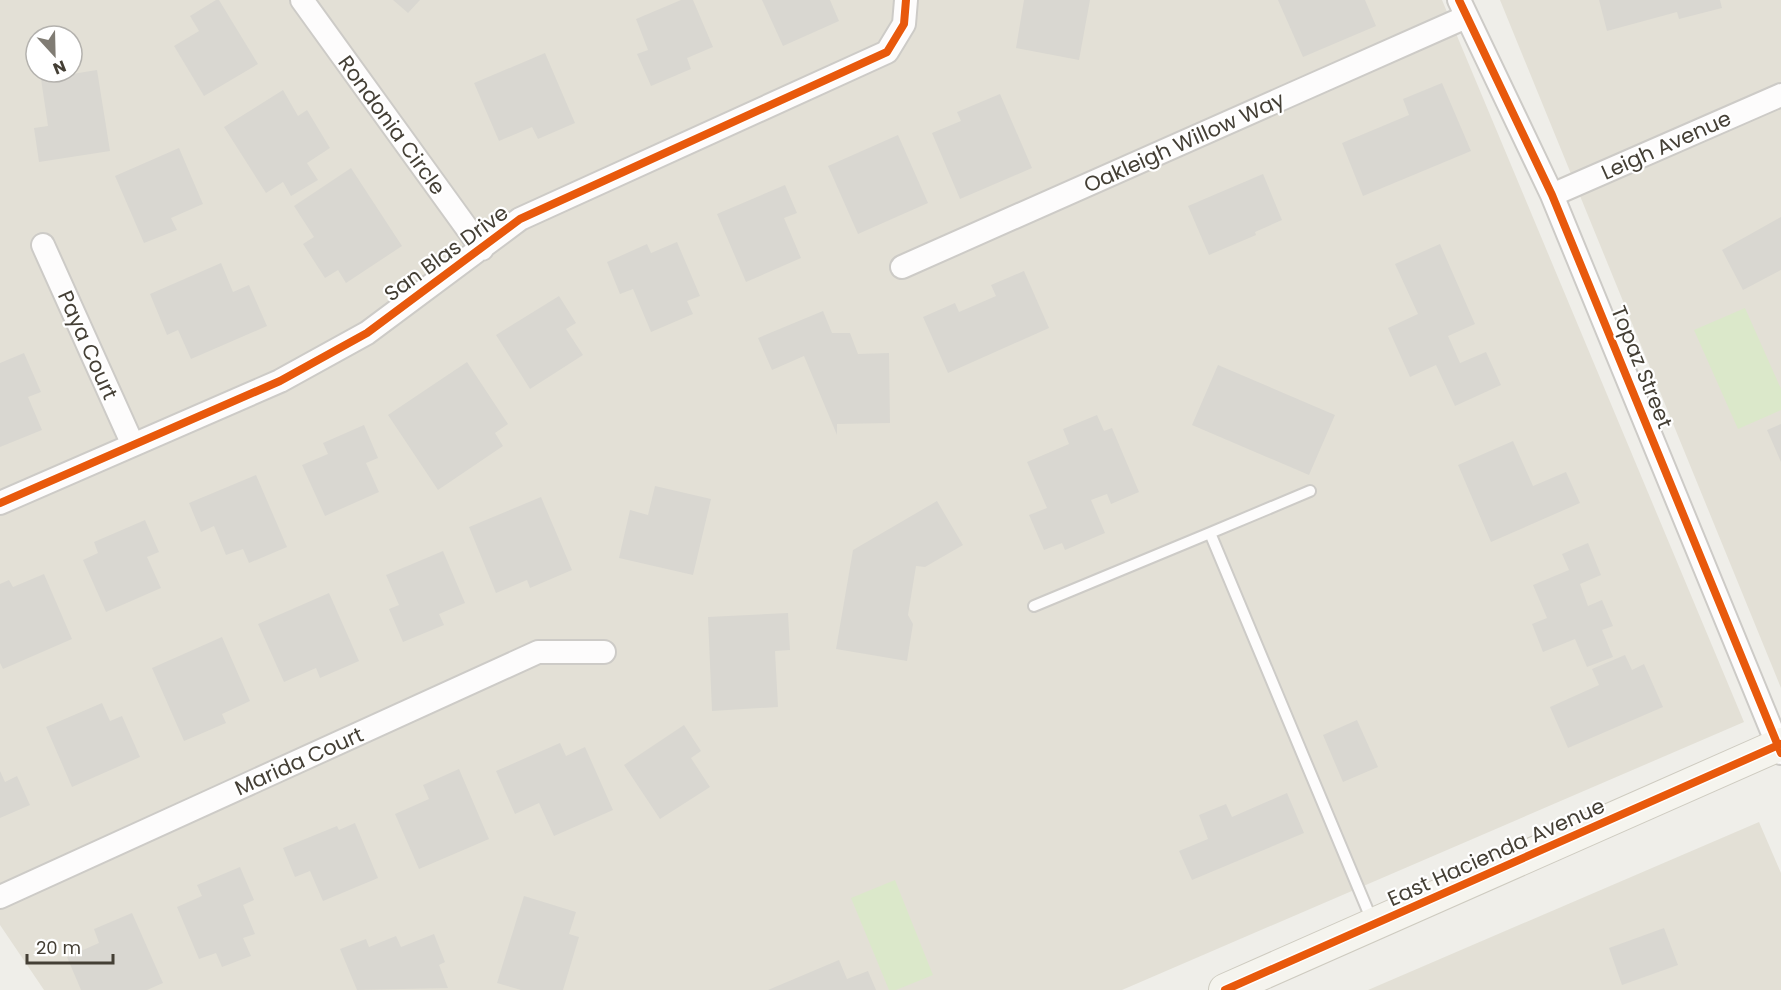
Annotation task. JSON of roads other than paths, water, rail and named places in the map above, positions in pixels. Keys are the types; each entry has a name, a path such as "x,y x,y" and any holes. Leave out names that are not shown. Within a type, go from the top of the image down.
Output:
{"main road":[{"name":"East Hacienda Avenue","path":"1225,990 1780,748"}],"street":[{"name":"Rondonia Circle","path":"302,0 482,249"},
{"name":"San Blas Drive","path":"0,503 280,381 367,333 520,219 887,52 904,24 906,0"},
{"name":"Topaz Street","path":"1462,8 1552,195 1780,748"},
{"name":"Oakleigh Willow Way","path":"902,267 1462,8"},
{"name":"Leigh Avenue","path":"1552,195 1781,95"},
{"name":"Paya Court","path":"43,245 133,445"},
{"name":"Marida Court","path":"0,897 538,652 604,652"}],"lane":[{"path":"1034,606 1310,491"},
{"path":"1210,533 1375,926"}]}
